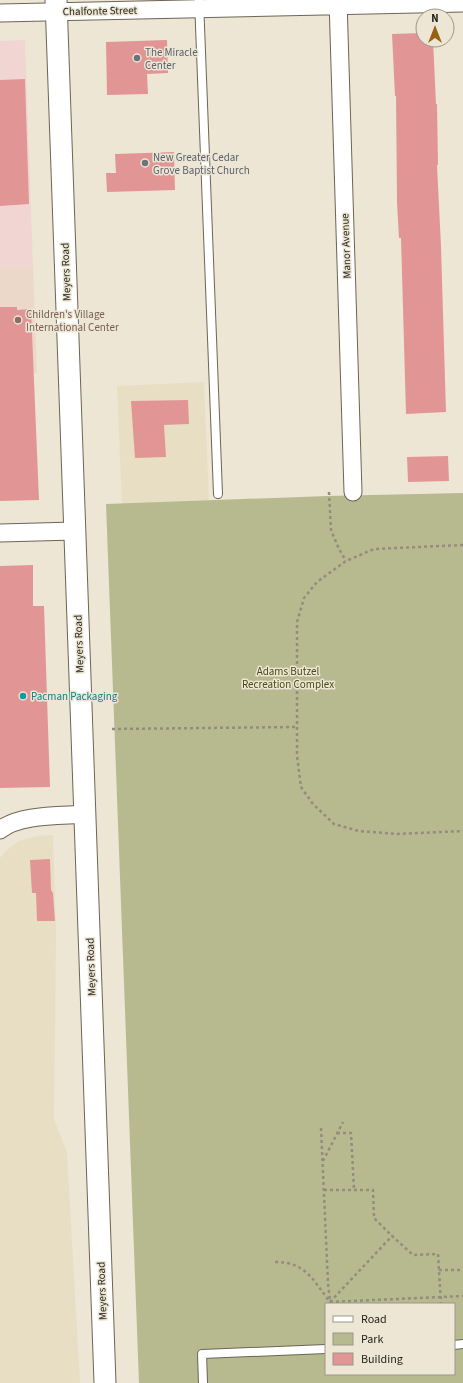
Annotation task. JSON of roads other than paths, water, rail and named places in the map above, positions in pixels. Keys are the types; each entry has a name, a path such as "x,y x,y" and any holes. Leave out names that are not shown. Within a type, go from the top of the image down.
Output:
{"street":[{"name":"Chalfonte Street","path":"0,13 56,6 463,2"},
{"name":"Manor Avenue","path":"338,3 353,492"},
{"name":"Meyers Road","path":"56,6 106,1383"},
{"path":"0,533 75,531"},
{"path":"0,830 11,823 26,819 85,814"}],"lane":[{"path":"199,4 218,494"},
{"path":"203,1383 202,1354 325,1349"}],"place":[{"name":"The Miracle Center","path":"137,58"},
{"name":"New Greater Cedar Grove Baptist Church","path":"145,163"},
{"name":"Children's Village International Center","path":"18,320"},
{"name":"Pacman Packaging","path":"23,696"}],"park label":[{"name":"Adams Butzel Recreation Complex","path":"288,677"}]}
